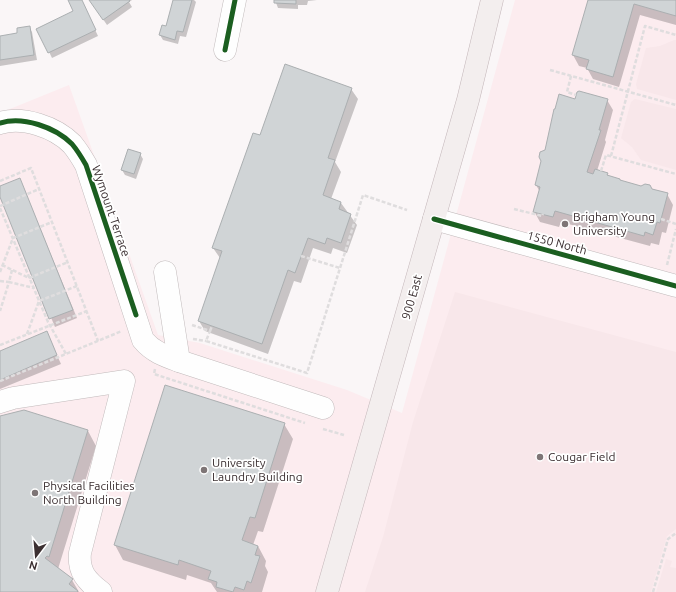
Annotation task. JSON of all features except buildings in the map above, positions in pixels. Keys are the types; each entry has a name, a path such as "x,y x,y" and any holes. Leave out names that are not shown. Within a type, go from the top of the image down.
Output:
{"main road":[{"name":"900 East","path":"327,592 468,100 492,0"}],"street":[{"path":"225,50 235,0"},
{"name":"Wymount Terrace","path":"0,124 6,122 35,123 55,131 72,144 86,165 132,322 149,348 158,353 323,419"},
{"name":"1550 North","path":"434,219 671,278"},
{"path":"165,272 179,361"},
{"path":"0,402 13,398 124,381 79,557 81,573 101,592"}],"path":[{"path":"611,156 645,26 676,35"},
{"path":"550,70 676,105"},
{"path":"571,76 567,92 576,95"},
{"path":"601,171 606,154 676,174"},
{"path":"0,181 31,168 98,341"},
{"path":"39,189 0,207 39,301 66,354"},
{"path":"189,340 200,339 307,373 363,195 407,210"},
{"path":"514,208 542,216 543,214"},
{"path":"661,219 676,224"},
{"path":"0,272 12,238 52,222"},
{"path":"671,278 676,229"},
{"path":"301,256 340,268"},
{"path":"2,265 29,278 68,262"},
{"path":"0,311 12,270"},
{"path":"0,281 34,288"},
{"path":"27,334 39,301 77,286"},
{"path":"0,345 87,311"},
{"path":"0,381 98,341 132,322"},
{"path":"191,324 210,331"},
{"path":"206,341 212,326"},
{"path":"0,342 4,343"},
{"path":"323,419 344,436"},
{"path":"653,592 668,539 676,533"}],"shaded area":[{"name":"Brigham Young University","path":"515,0 676,0 676,592 0,592 0,113 69,85 158,335 200,343 347,390 402,413"},
{"path":"676,40 676,100 637,89 636,84 646,48 660,46"},
{"path":"635,99 676,109 676,170 641,160 632,147 621,138 631,102"},
{"name":"Cougar Field","path":"455,292 676,352 676,529 667,536 651,592 365,592 383,537 413,422"},
{"path":"666,559 672,561 670,567 676,568 676,592 656,592"}],"cycle path":[{"path":"225,50 235,0"},
{"path":"0,123 19,121 38,124 65,138 76,149 86,165 136,315"},
{"path":"434,219 676,286"}],"place":[{"name":"Brigham Young University","path":"565,224"},
{"name":"Cougar Field","path":"540,457"},
{"name":"University Laundry Building","path":"204,470"},
{"name":"Physical Facilities North Building","path":"35,493"}]}
